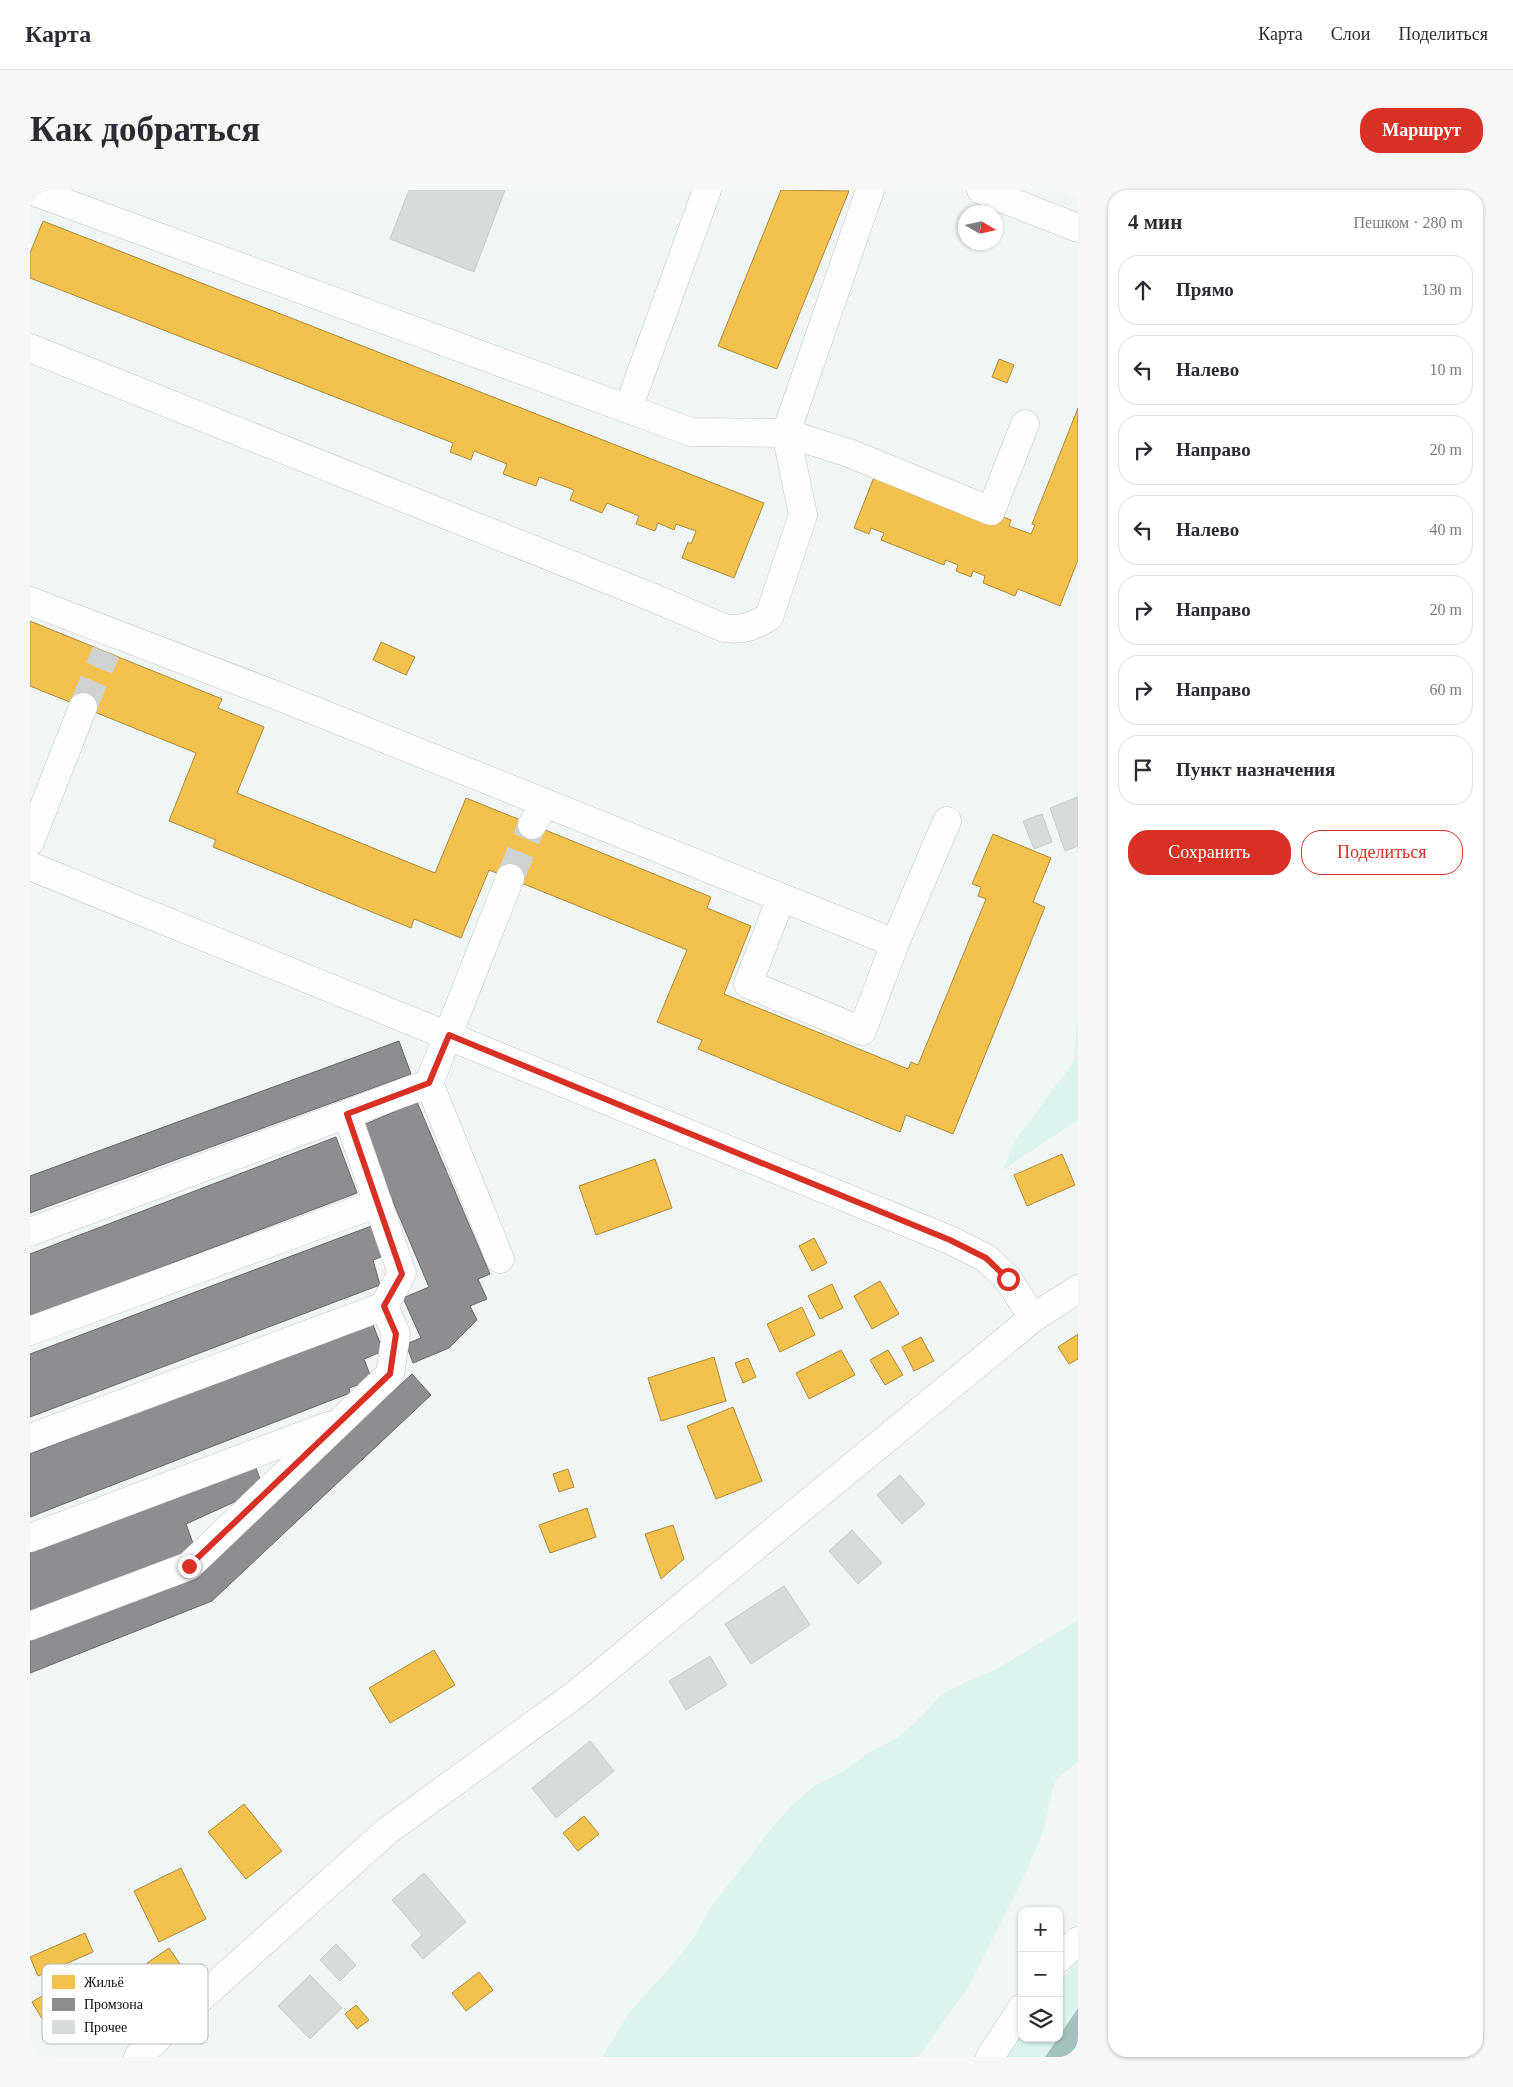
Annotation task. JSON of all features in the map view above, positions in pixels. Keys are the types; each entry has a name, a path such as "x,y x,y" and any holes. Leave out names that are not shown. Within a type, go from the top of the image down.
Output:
{"street":[{"path":"30,190 691,432 786,433 849,453 991,511 1026,424"},
{"path":"628,409 707,190"},
{"path":"30,348 654,598 724,628 748,629 769,617 803,515 786,433 870,190"},
{"path":"981,190 1078,228"},
{"path":"30,601 110,642 539,814 780,898 895,944"},
{"path":"30,842 83,707"},
{"path":"780,898 748,984 862,1030 895,944 947,822"},
{"path":"30,866 950,1240 986,1258 1008,1279 1033,1318"},
{"path":"500,1259 429,1083 510,878"},
{"path":"30,1232 429,1083"},
{"path":"30,1438 384,1306 402,1274 347,1114"},
{"path":"30,1331 378,1203"},
{"path":"208,1992 387,1831 576,1694 1033,1318 1078,1289"},
{"path":"30,1626 189,1566 390,1374 396,1334 384,1306"},
{"path":"30,1538 339,1422"},
{"path":"1063,1954 1078,1941"},
{"path":"990,2057 1018,2014"},
{"path":"138,2057 151,2044"}],"shaded area":[{"path":"1078,1012 1078,1120 1003,1170 1015,1141 1074,1061"},
{"path":"1078,1620 1078,1762 1055,1780 1042,1835 1018,1889 967,1989 918,2057 602,2057 629,2013 694,1938 709,1910 771,1829 793,1804 816,1785 843,1772 868,1753 897,1738 921,1717 941,1695 969,1680 997,1669"},
{"path":"1078,1960 1078,2008 1063,2030 1063,1997 1063,1978"},
{"path":"1078,2008 1078,2057 1045,2057 1055,2042 1063,2042 1063,2030"},
{"path":"1018,2036 1018,2042 1054,2042 1045,2057 1004,2057"}],"building: Жильё":[{"path":"781,190 849,191 777,369 718,346"},
{"path":"43,221 764,503 734,578 682,558 688,542 691,544 696,531 676,524 674,530 658,523 655,531 636,524 639,516 607,503 602,513 570,500 574,490 539,477 536,486 503,474 507,464 474,451 471,460 450,452 453,443 30,278 30,253"},
{"path":"999,359 1014,365 1007,383 992,377"},
{"path":"1078,408 1078,560 1060,606 1018,589 1015,596 983,583 985,576 973,571 971,577 956,571 958,565 946,560 944,565 881,540 884,533 871,528 869,534 854,528 878,467 1011,520 1009,526 1031,534 1035,525 1032,524"},
{"path":"30,621 222,699 218,708 264,727 237,793 435,873 466,798 711,897 707,908 751,926 724,994 908,1069 911,1062 918,1065 986,899 978,896 981,887 972,884 993,834 1051,858 1033,902 1045,907 953,1134 906,1115 900,1132 698,1049 702,1040 657,1022 687,950 489,870 461,938 414,919 411,928 213,847 216,840 169,821 196,753 30,686"},
{"path":"381,642 415,657 406,675 373,660"},
{"path":"1062,1154 1075,1185 1027,1206 1014,1175"},
{"path":"655,1159 672,1208 596,1235 579,1186"},
{"path":"814,1238 827,1263 812,1271 799,1246"},
{"path":"880,1281 899,1314 872,1329 854,1296"},
{"path":"832,1284 843,1308 820,1319 808,1296"},
{"path":"802,1307 815,1335 780,1352 767,1324"},
{"path":"1078,1334 1078,1359 1069,1364 1058,1347"},
{"path":"921,1337 934,1361 914,1371 902,1347"},
{"path":"841,1350 855,1375 809,1399 796,1373"},
{"path":"888,1350 903,1375 885,1385 870,1360"},
{"path":"714,1357 726,1401 661,1421 648,1378"},
{"path":"748,1358 756,1377 743,1383 735,1363"},
{"path":"733,1407 762,1481 716,1499 687,1426"},
{"path":"568,1469 574,1487 559,1492 553,1474"},
{"path":"587,1508 596,1537 550,1553 539,1525"},
{"path":"673,1525 684,1559 661,1579 645,1534"},
{"path":"434,1650 455,1685 390,1723 369,1688"},
{"path":"244,1804 282,1851 246,1879 208,1832"},
{"path":"584,1816 599,1834 578,1851 563,1833"},
{"path":"181,1868 206,1919 159,1942 134,1891"},
{"path":"85,1933 93,1952 66,1964 42,1964 42,1974 38,1976 30,1957"},
{"path":"169,1948 180,1964 148,1964"},
{"path":"479,1972 493,1990 466,2011 452,1993"},
{"path":"42,1996 42,2019 32,2002"},
{"path":"356,2005 369,2020 357,2029 345,2014"}],"building: Промзона":[{"path":"399,1041 411,1074 30,1213 30,1176"},
{"path":"417,1102 490,1274 478,1279 487,1299 470,1306 477,1320 449,1348 413,1363 406,1344 421,1338 403,1298 429,1287 361,1126"},
{"path":"336,1137 357,1193 30,1317 30,1254"},
{"path":"374,1225 386,1255 373,1260 380,1285 30,1417 30,1354"},
{"path":"372,1322 383,1351 364,1359 372,1380 349,1388 350,1393 30,1517 30,1454"},
{"path":"412,1374 431,1395 212,1601 30,1673 30,1639 193,1575"},
{"path":"255,1465 260,1479 241,1499 186,1524 195,1549 30,1615 30,1553"}],"building: Прочее":[{"path":"409,190 505,190 474,272 390,239"},
{"path":"1078,797 1078,846 1065,851 1050,808"},
{"path":"1042,814 1052,842 1034,849 1023,821"},
{"path":"900,1475 925,1504 902,1524 877,1495"},
{"path":"852,1530 882,1563 858,1584 829,1551"},
{"path":"784,1586 810,1625 751,1664 725,1624"},
{"path":"710,1656 727,1685 686,1710 669,1681"},
{"path":"590,1741 614,1771 556,1818 532,1788"},
{"path":"424,1873 466,1922 423,1959 411,1945 422,1935 392,1900"},
{"path":"336,1944 356,1965 340,1981 320,1960"},
{"path":"310,1975 342,2008 310,2039 278,2006"}],"tunnel":[{"path":"83,707 106,652"},
{"path":"510,878 532,825"}],"route":[{"path":"189,1566 390,1374 396,1334 384,1306 402,1274 347,1114 429,1083 449,1035 950,1240 986,1258 1008,1279"}]}
